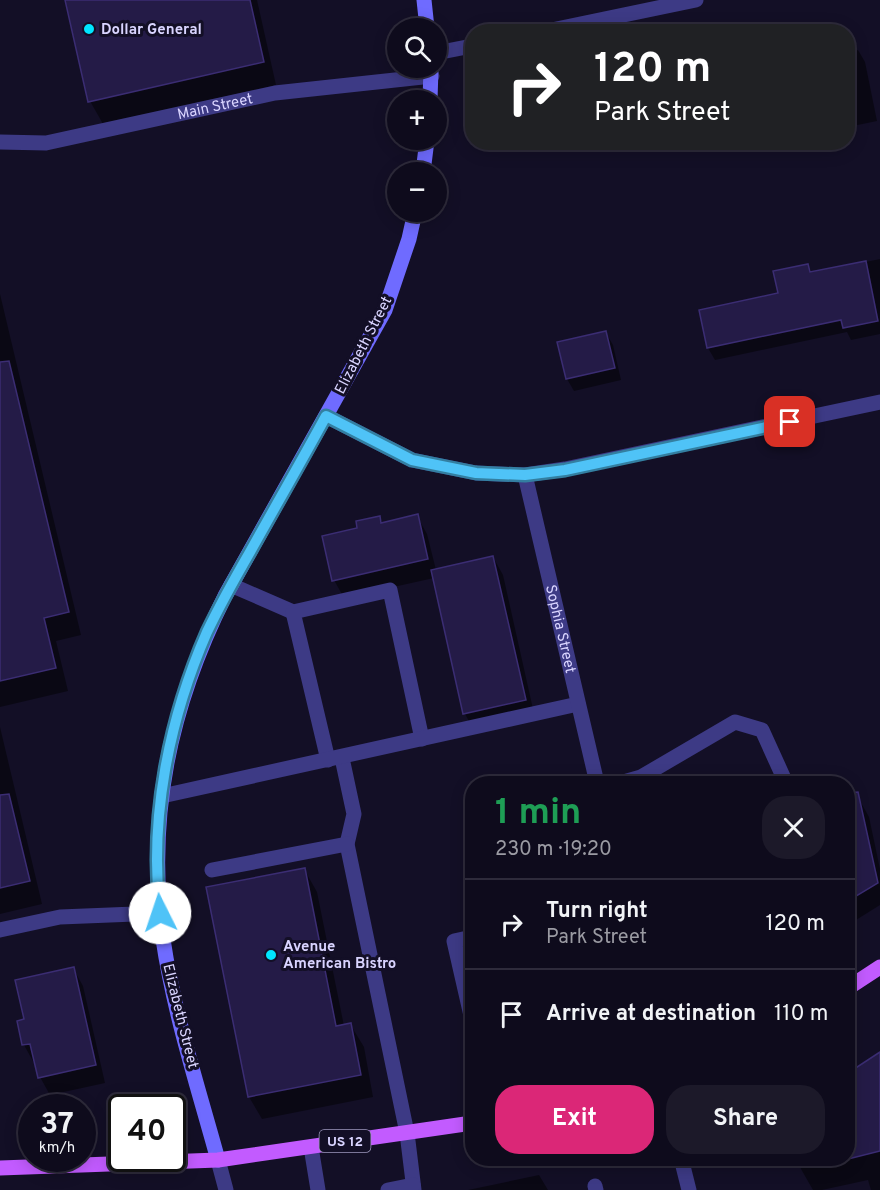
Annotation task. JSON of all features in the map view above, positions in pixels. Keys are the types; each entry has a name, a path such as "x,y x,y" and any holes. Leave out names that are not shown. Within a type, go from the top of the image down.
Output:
{"main road":[{"path":"855,983 880,967"},
{"name":"US 12","path":"0,1168 218,1160 465,1124"}],"street":[{"path":"424,0 426,18"},
{"path":"580,24 696,0"},
{"path":"447,51 465,47"},
{"name":"Main Street","path":"0,142 46,143 275,93 387,78"},
{"name":"Elizabeth Street","path":"226,1190 174,994 160,913 158,859 162,796 172,737 183,697 207,633 231,585 385,309 413,222"},
{"path":"326,416 412,460 476,473 525,475 565,470 880,402"},
{"name":"Sophia Street","path":"525,475 595,776"},
{"path":"231,585 293,612 390,590 422,739"},
{"path":"293,612 335,759 354,814 347,844 406,1133 413,1188 388,1190"},
{"path":"162,796 578,704"},
{"path":"643,776 735,722 762,730 783,776"},
{"path":"212,870 347,844"},
{"path":"0,930 60,917 160,913"},
{"path":"465,939 454,941 465,989"},
{"path":"311,1147 318,1190"},
{"path":"683,1166 689,1190"}],"building":[{"path":"65,0 250,0 264,62 88,102"},
{"path":"866,261 878,321 843,328 841,320 707,348 699,310 778,293 773,271 808,264 810,272"},
{"path":"606,331 615,368 566,379 557,342"},
{"path":"9,361 69,612 44,618 56,668 0,681 0,362"},
{"path":"418,514 428,559 332,581 322,536 357,528 356,521 380,516 381,523"},
{"path":"493,556 526,700 463,714 431,570"},
{"path":"855,792 858,792 878,883 855,897"},
{"path":"9,794 30,881 0,888 0,795"},
{"name":"Avenue American Bistro","path":"305,868 336,1026 351,1023 361,1075 248,1097 206,887"},
{"path":"74,967 96,1065 38,1078 30,1044 22,1045 17,1021 24,1019 15,980"},
{"path":"880,1052 880,1151 855,1157 855,1068"}],"place":[{"name":"Dollar General","path":"89,29"},
{"name":"Avenue American Bistro","path":"271,955"}],"route":[{"path":"160,913 159,818 164,777 183,697 207,633 225,596 326,416 412,460 476,473 525,475 565,470 790,422"}]}
